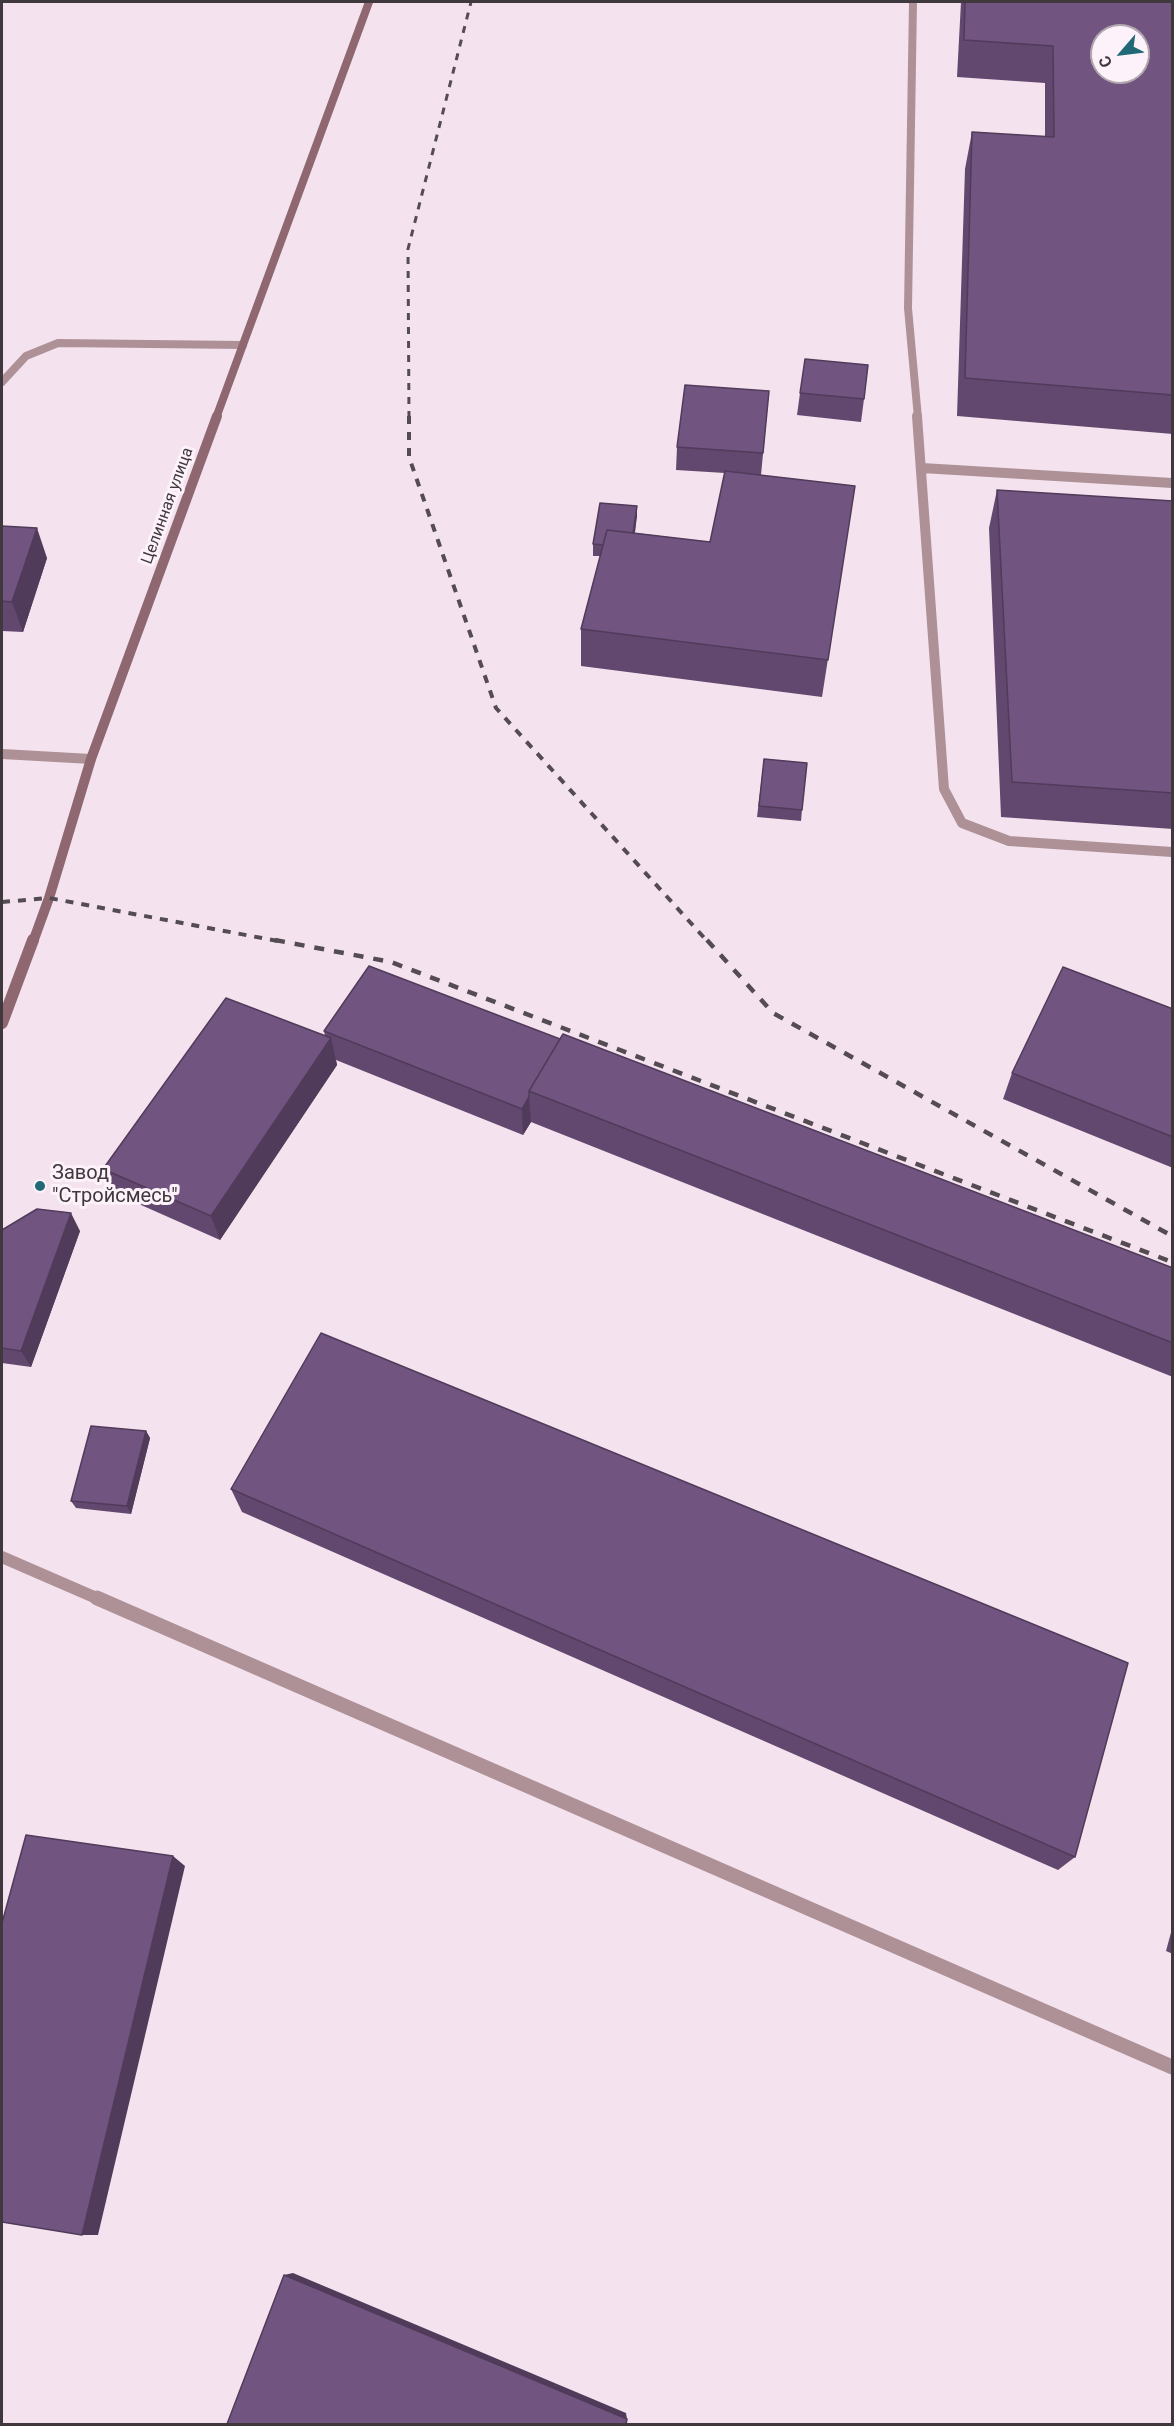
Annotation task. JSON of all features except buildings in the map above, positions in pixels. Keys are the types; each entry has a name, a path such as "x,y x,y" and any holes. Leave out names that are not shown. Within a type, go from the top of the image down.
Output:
{"street":[{"path":"368,3 378,2"},
{"name":"Целинная улица","path":"2,1023 49,898 91,759 368,3"}],"lane":[{"path":"913,2 908,308 922,468 944,789 962,823 1009,841 1173,852"},
{"path":"2,382 19,360 35,349 58,343 243,345"},
{"path":"922,468 1173,483"},
{"path":"2,754 91,759"},
{"path":"2,1557 1173,2067"}],"railway":[{"path":"409,418 408,249 471,2"},
{"path":"409,418 409,457 496,708 708,942"},
{"path":"2,902 49,898 283,942"},
{"path":"275,940 391,962 1172,1262"},
{"path":"707,940 773,1013 1172,1236"}],"place":[{"name":"Завод \"Стройсмесь\"","path":"40,1186"}]}
